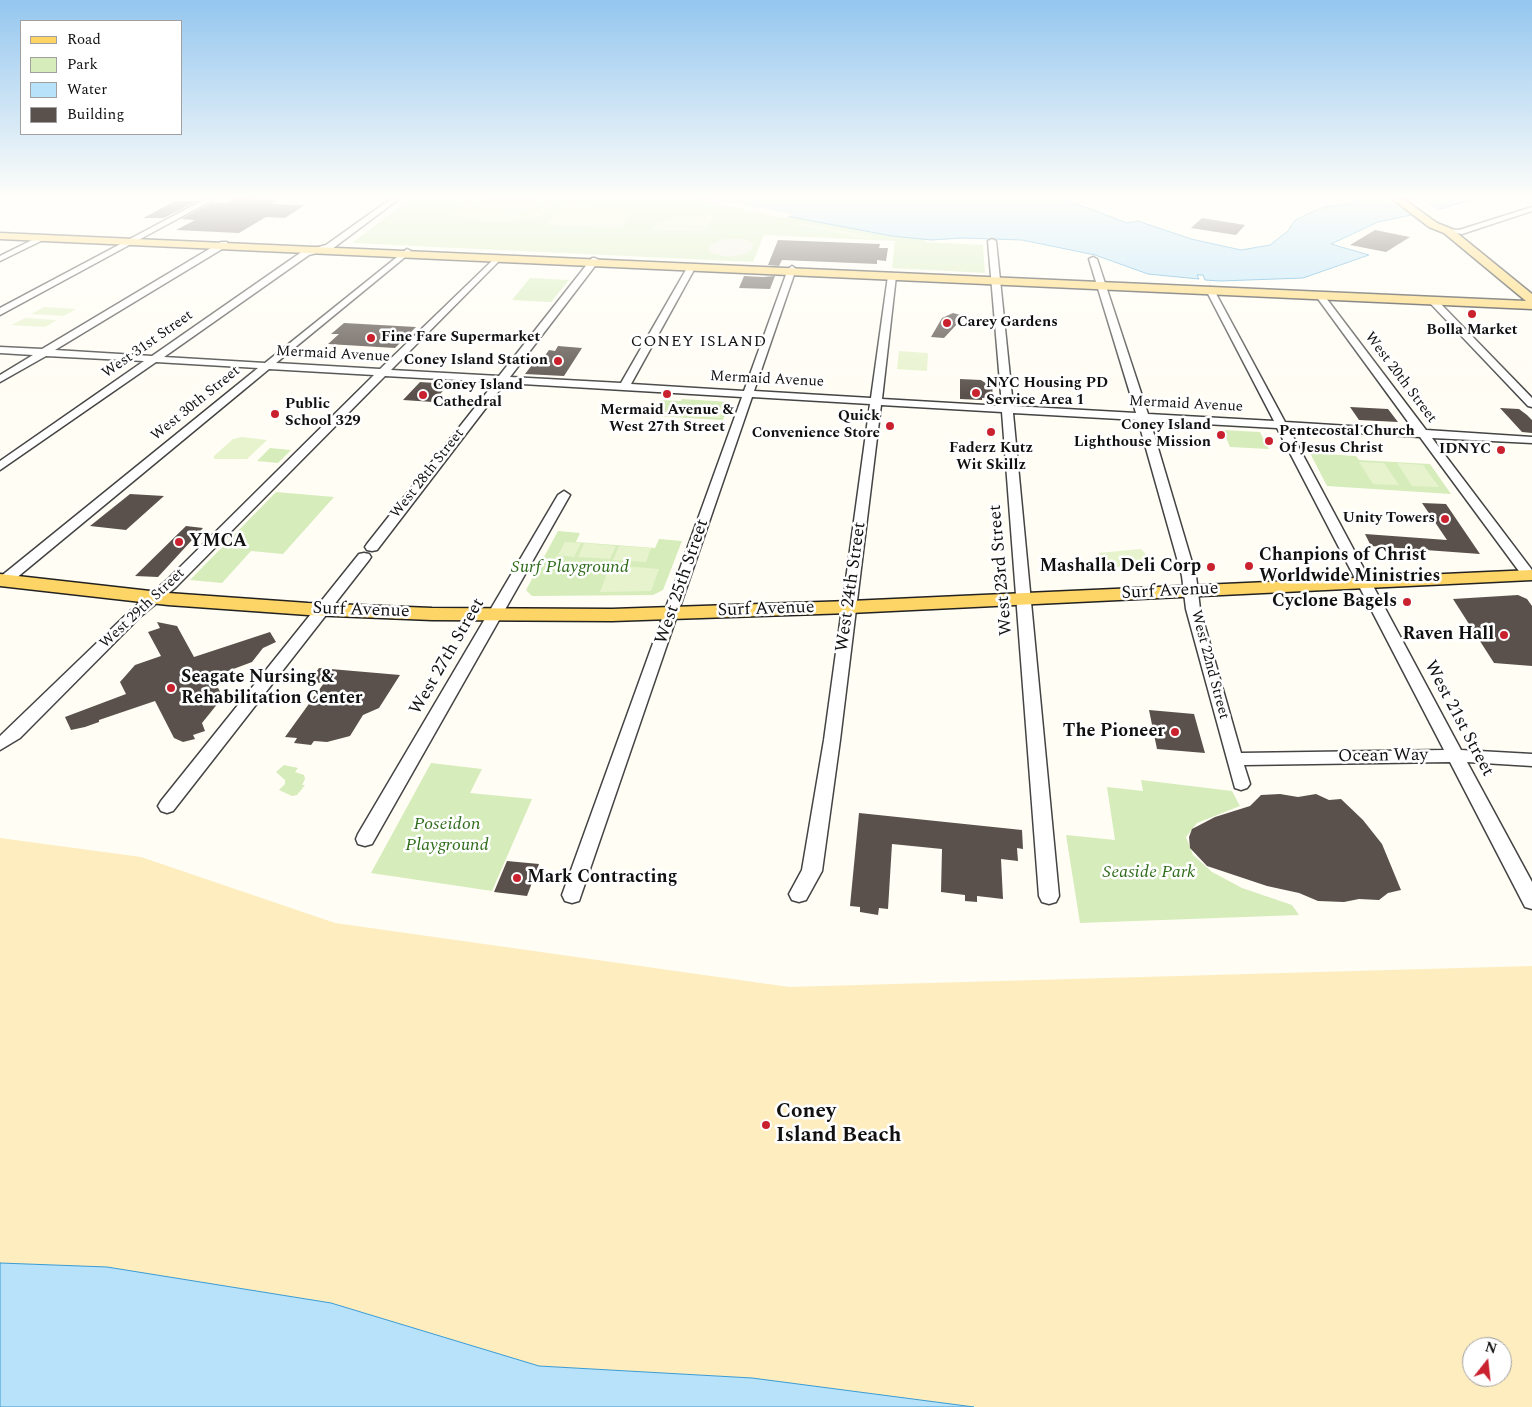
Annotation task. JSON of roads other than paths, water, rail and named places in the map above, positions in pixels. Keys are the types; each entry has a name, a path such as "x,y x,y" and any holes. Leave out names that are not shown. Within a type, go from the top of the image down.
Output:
{"main road":[{"path":"621,264 691,268 876,273 892,276 1532,305"},
{"path":"630,264 791,271"},
{"path":"1487,264 1532,300"},
{"name":"Surf Avenue","path":"2,581 155,598 322,609 494,614 673,614 1531,575"}],"street":[{"path":"0,312 91,264"},
{"path":"0,379 191,264"},
{"name":"West 31st Street","path":"0,466 292,264"},
{"name":"West 30th Street","path":"2,581 392,264"},
{"name":"West 29th Street","path":"0,744 14,734 155,598 172,584 491,264"},
{"name":"West 28th Street","path":"167,806 593,264"},
{"name":"West 23rd Street","path":"994,264 1025,599 1049,896"},
{"name":"West 22nd Street","path":"1095,264 1179,537 1191,590 1193,609 1241,784"},
{"path":"624,387 691,268"},
{"name":"West 25th Street","path":"572,895 673,614 791,271"},
{"name":"West 24th Street","path":"799,894 812,871 850,607 892,276"},
{"name":"West 21st Street","path":"1210,290 1532,901"},
{"name":"West 20th Street","path":"1320,296 1531,575"},
{"path":"1433,301 1532,404"},
{"name":"Mermaid Avenue","path":"0,350 1532,440"},
{"name":"West 27th Street","path":"366,839 564,495"},
{"name":"Ocean Way","path":"1234,759 1455,756 1532,760"}],"water":[{"path":"1119,264 1344,264 1303,278 1220,281 1205,280 1203,275 1197,275 1199,279 1148,274"},
{"path":"0,1263 107,1267 331,1303 539,1366 752,1378 974,1407 0,1407"}],"place":[{"name":"Bolla Market","path":"1472,314"},
{"name":"Carey Gardens","path":"947,323"},
{"name":"Fine Fare Supermarket","path":"371,338"},
{"name":"Coney Island Station","path":"558,361"},
{"name":"NYC Housing PD Service Area 1","path":"976,393"},
{"name":"Mermaid Avenue & West 27th Street","path":"667,394"},
{"name":"Coney Island Cathedral","path":"423,395"},
{"name":"Public School 329","path":"275,414"},
{"name":"Quick Convenience Store","path":"890,426"},
{"name":"Faderz Kutz Wit Skillz","path":"991,432"},
{"name":"Coney Island Lighthouse Mission","path":"1221,435"},
{"name":"Pentecostal Church Of Jesus Christ","path":"1269,441"},
{"name":"IDNYC","path":"1501,450"},
{"name":"Unity Towers","path":"1445,519"},
{"name":"YMCA","path":"179,542"},
{"name":"Chanpions of Christ Worldwide Ministries","path":"1249,566"},
{"name":"Mashalla Deli Corp","path":"1211,567"},
{"name":"Cyclone Bagels","path":"1407,602"},
{"name":"Raven Hall","path":"1504,635"},
{"name":"Seagate Nursing & Rehabilitation Center","path":"171,688"},
{"name":"The Pioneer","path":"1175,732"},
{"name":"Mark Contracting","path":"517,878"},
{"name":"Coney Island Beach","path":"766,1125"}],"district":[{"name":"CONEY ISLAND","path":"699,343"}],"park label":[{"name":"Surf Playground","path":"570,568"},
{"name":"Poseidon Playground","path":"447,835"},
{"name":"Seaside Park","path":"1149,873"}]}
